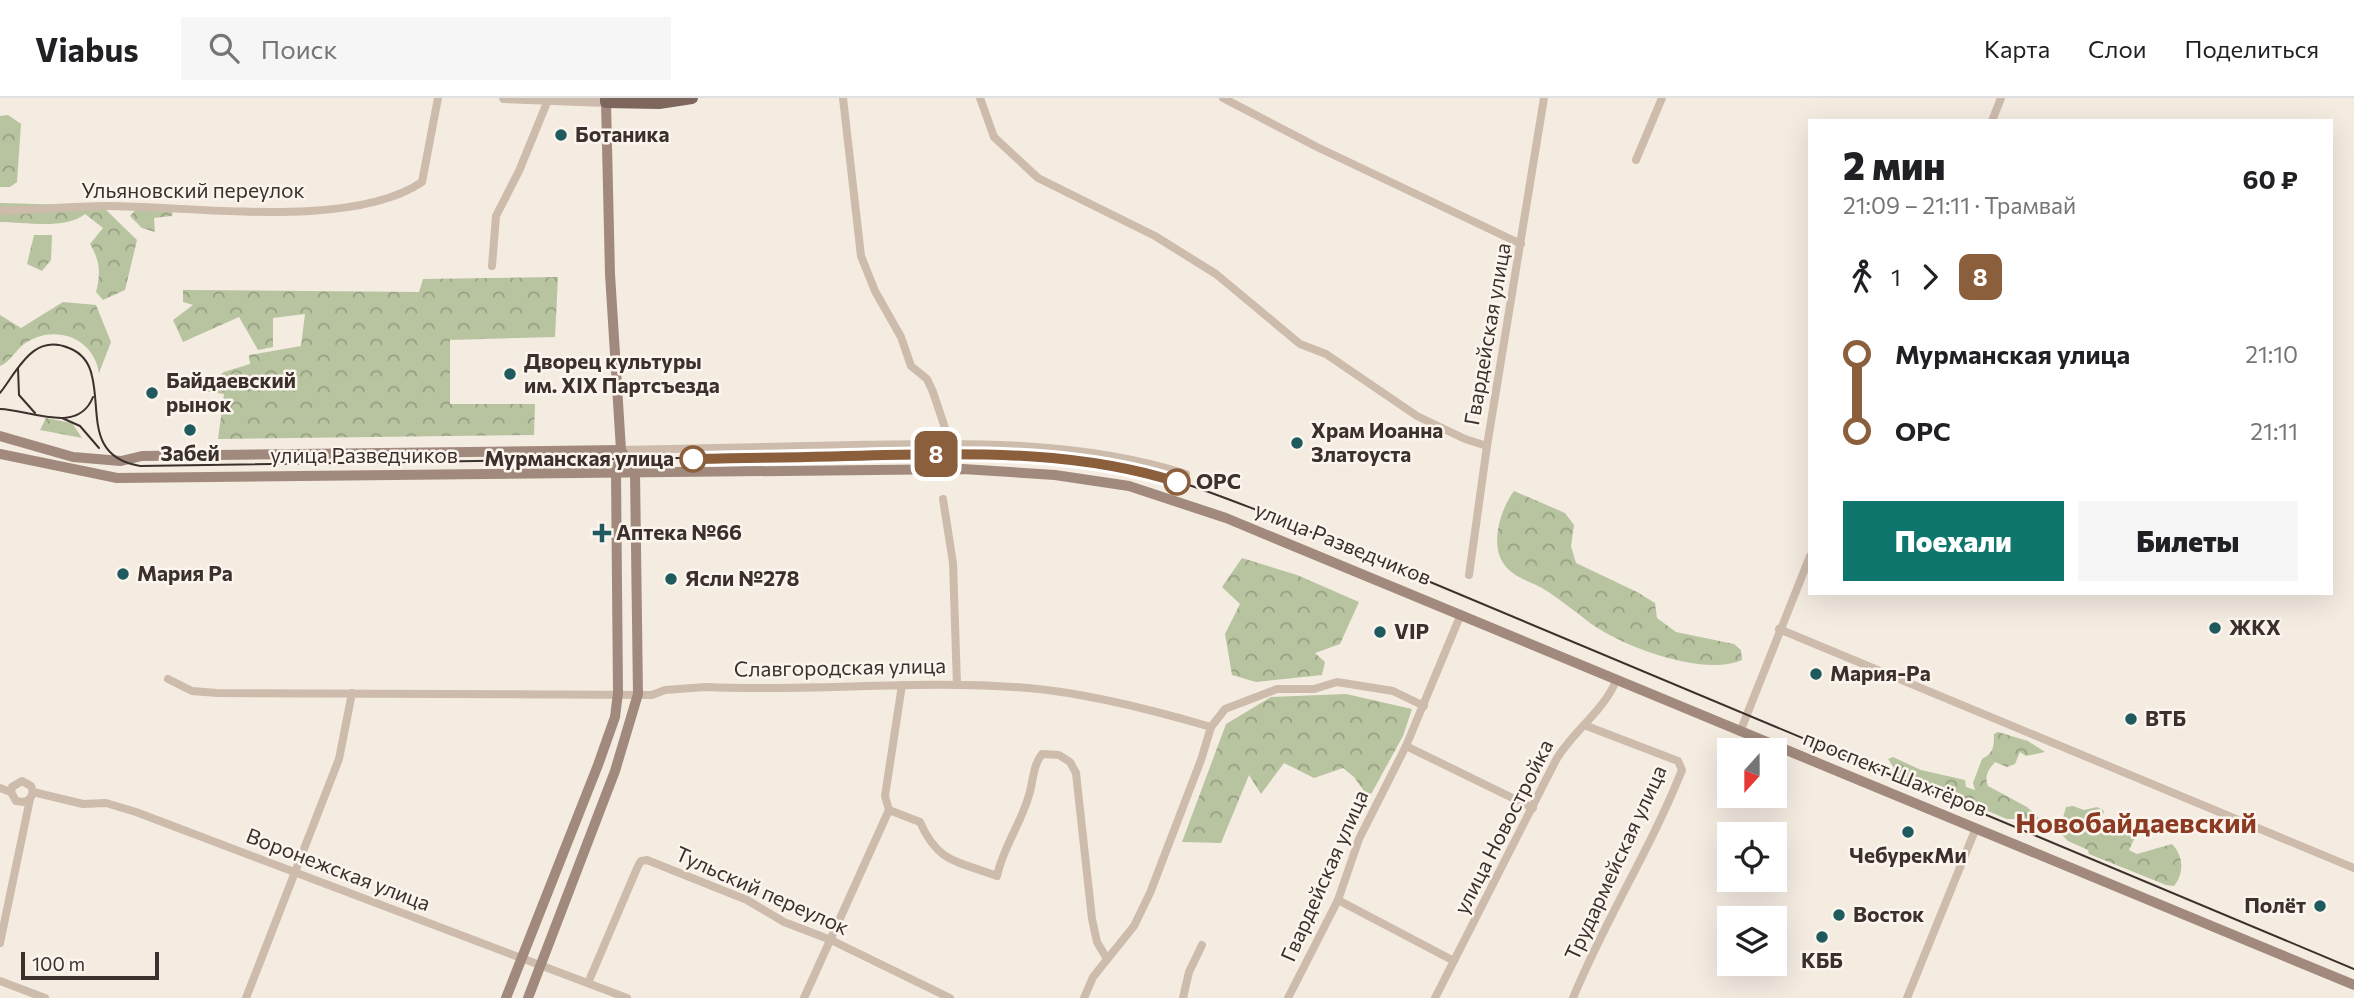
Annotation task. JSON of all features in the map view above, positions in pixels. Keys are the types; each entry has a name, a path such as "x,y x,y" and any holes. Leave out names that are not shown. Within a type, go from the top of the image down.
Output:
{"main road":[{"path":"506,998 598,765 615,717 618,693 616,474 621,450 611,299 606,100 659,103 692,98"},
{"name":"улица Разведчиков","path":"0,436 73,457 121,461 142,456 621,450"},
{"path":"528,998 615,771 639,694 635,473 621,450"},
{"name":"улица Разведчиков","path":"0,454 117,478 963,469 1094,480 1158,495 1226,517 1461,614"},
{"name":"проспект Шахтёров","path":"1461,614 1616,681 2354,985"}],"street":[{"name":"Ульяновский переулок","path":"0,211 106,206 289,212 346,206 405,194 422,182 438,98"},
{"path":"503,98 606,100"},
{"path":"843,98 861,256 875,290 901,337 911,366 927,379 950,443"},
{"path":"980,98 995,136 1038,178 1155,236 1216,274 1300,344 1326,354 1416,416 1487,446"},
{"path":"1223,98 1317,147 1521,244"},
{"name":"Гвардейская улица","path":"1469,575 1487,446 1544,98"},
{"path":"1636,160 1662,98"},
{"path":"1993,119 2001,98"},
{"path":"492,266 496,216 519,171 548,100"},
{"name":"улица Разведчиков","path":"621,450 950,443 1079,452 1158,466 1186,474"},
{"path":"943,499 953,563 957,685"},
{"path":"1740,732 1808,561"},
{"name":"Гвардейская улица","path":"1288,998 1338,900 1359,839 1406,746 1461,614"},
{"path":"1779,629 2354,869"},
{"name":"Славгородская улица","path":"168,679 192,691 352,693 639,694 706,687 957,685 1067,693 1164,713 1211,727"},
{"name":"улица Новостройка","path":"1435,998 1565,744 1608,700 1616,681"},
{"path":"1084,998 1107,959 1133,926 1156,878 1211,727 1225,709 1277,689 1314,689 1337,682 1394,691 1424,706"},
{"path":"804,998 890,810 885,796 902,685"},
{"path":"246,998 340,759 352,693"},
{"name":"Трудармейская улица","path":"1573,998 1682,769 1678,761 1584,725"},
{"path":"1406,746 1533,808"},
{"path":"890,810 920,822 929,844 937,852 997,876 1005,846 1029,797 1037,760 1042,754 1059,755 1070,762 1076,773 1092,919 1097,942 1107,959"},
{"name":"Воронежская улица","path":"11,792 12,787 22,781 27,782 31,795"},
{"name":"Воронежская улица","path":"0,788 11,792 16,801 31,795 83,804 106,803 136,812 627,998"},
{"path":"0,943 31,795"},
{"path":"1907,998 1976,828"},
{"name":"Тульский переулок","path":"588,983 641,861 647,860 747,900 784,922 831,940 950,998"},
{"path":"1338,900 1454,961"},
{"path":"1183,998 1189,972 1202,945"},
{"path":"0,981 45,998"}],"green space":[{"path":"8,115 21,124 17,182 10,187 0,187 0,116"},
{"path":"0,203 102,206 137,240 125,290 103,300 96,292 99,267 90,244 103,228 85,214 77,219 56,224 0,222"},
{"path":"137,208 173,209 172,216 154,218 155,232 142,228 130,216"},
{"path":"34,235 52,235 51,260 42,271 27,264"},
{"path":"558,277 555,337 450,340 450,404 535,404 534,435 218,439 224,394 198,390 224,372 250,364 249,355 301,346 305,314 273,318 273,347 258,350 239,317 183,342 173,320 193,305 183,302 183,290 419,292 423,279"},
{"path":"63,302 96,305 111,342 99,373 96,361 81,342 59,334 35,338 24,344 0,366 0,315 21,328"},
{"path":"46,418 72,423 82,438 40,430"},
{"path":"1514,491 1565,513 1574,525 1571,546 1576,563 1655,603 1657,618 1676,632 1734,644 1741,650 1742,660 1707,665 1643,650 1604,632 1547,591 1514,574 1500,557 1497,540 1502,514"},
{"path":"1242,558 1297,575 1359,602 1340,644 1315,653 1325,662 1322,675 1256,682 1232,675 1225,634 1240,604 1222,587"},
{"path":"1346,694 1412,709 1403,736 1369,798 1354,777 1343,768 1314,778 1284,763 1261,794 1249,775 1221,843 1182,842 1226,724 1271,697"},
{"path":"1998,732 2028,741 2045,752 2026,756 2020,752 2015,764 2007,767 1995,762 1987,776 1988,786 2027,807 2042,821 2037,826 2020,819 2007,819 1898,774 1888,759 1893,757 1921,770 1965,780 1966,787 1975,790 1973,783 1982,759 1991,752 1994,734"},
{"path":"2073,806 2084,810 2097,807 2104,811 2100,826 2119,823 2137,833 2129,850 2137,854 2172,844 2181,864 2178,881 2174,886 2166,885 2089,854 2088,850 2068,841 2059,832 2066,807"}],"tram line":[{"path":"0,393 20,365 36,350 46,345 74,350 87,362 91,371 103,443 123,461 140,466 947,454 1060,460 1147,473 1275,517 2354,969"},
{"path":"18,368 19,395 35,413"},
{"path":"0,409 65,418 86,408 93,397"},
{"path":"62,418 80,426 99,448"},
{"name":"8","path":"693,459 947,454 1038,457 1129,469 1177,482"}],"place":[{"name":"Ботаника","path":"561,135"},
{"name":"Дворец культуры им. XIX Партсъезда","path":"510,374"},
{"name":"Байдаевский рынок","path":"152,393"},
{"name":"Забей","path":"190,430"},
{"name":"Храм Иоанна Златоуста","path":"1297,443"},
{"name":"Мурманская улица","path":"693,459"},
{"name":"ОРС","path":"1177,482"},
{"name":"Аптека №66","path":"602,533"},
{"name":"Мария Ра","path":"123,574"},
{"name":"Ясли №278","path":"671,579"},
{"name":"ЖКХ","path":"2215,628"},
{"name":"VIP","path":"1380,632"},
{"name":"Мария-Ра","path":"1816,674"},
{"name":"ВТБ","path":"2131,719"},
{"name":"ЧебурекМи","path":"1908,832"},
{"name":"Полёт","path":"2320,906"},
{"name":"Восток","path":"1839,915"},
{"name":"КББ","path":"1822,937"}],"district":[{"name":"Новобайдаевский","path":"2136,823"}]}
